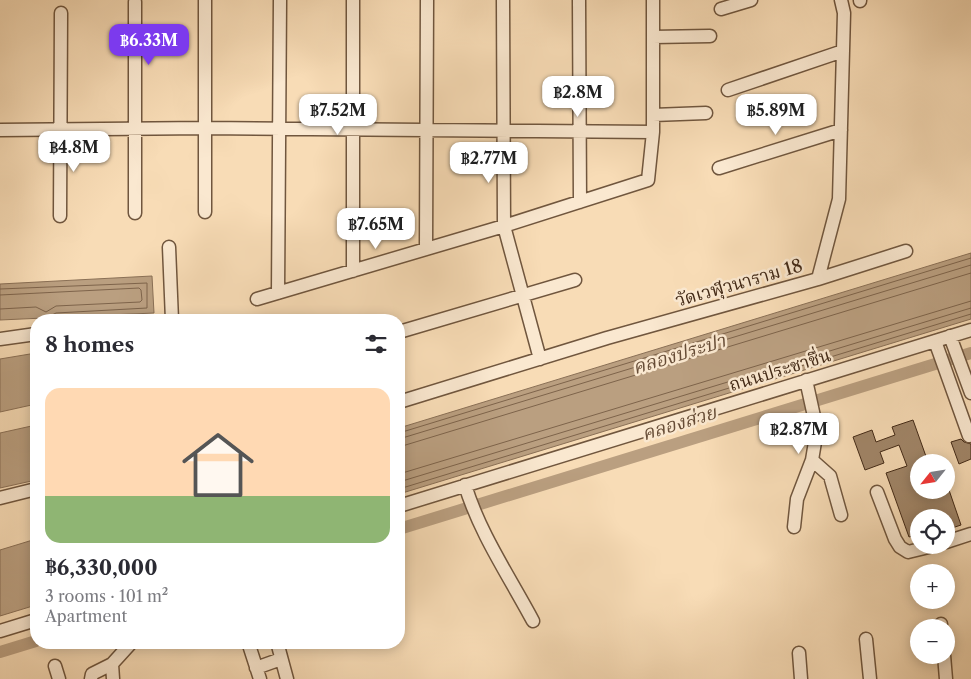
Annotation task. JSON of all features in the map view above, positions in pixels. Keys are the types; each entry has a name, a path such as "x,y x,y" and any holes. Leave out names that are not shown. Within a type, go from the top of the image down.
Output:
{"street":[{"path":"205,0 205,212"},
{"path":"278,293 280,0"},
{"path":"353,0 353,271"},
{"path":"426,249 427,0"},
{"path":"503,0 502,131 504,226 540,359"},
{"path":"579,0 580,202"},
{"path":"257,299 504,226 648,180 653,132 653,0"},
{"path":"721,9 752,0"},
{"name":"วัดเวฬุวนาราม 18","path":"405,400 818,279 839,199 844,13 841,0"},
{"path":"135,213 136,2"},
{"path":"60,216 61,13"},
{"path":"653,37 710,36"},
{"path":"728,90 843,51"},
{"path":"653,115 706,113"},
{"path":"0,130 205,128 352,131 653,132"},
{"path":"718,168 841,130"},
{"path":"169,247 172,314"},
{"path":"818,279 906,251"},
{"path":"405,330 575,280"},
{"name":"ถนนประชาชื่น","path":"405,504 971,330"},
{"path":"0,339 30,335"},
{"path":"950,336 971,393"},
{"path":"936,341 969,436"},
{"path":"794,527 797,498 812,460 817,430 806,380"},
{"path":"812,460 830,476 841,515"},
{"path":"465,485 480,528 491,543 533,621"},
{"path":"0,498 30,490"},
{"path":"877,492 900,547 910,552"},
{"path":"955,539 971,534"},
{"path":"0,632 30,622"},
{"path":"866,639 870,679"},
{"path":"91,679 92,674 112,664 126,649"},
{"path":"250,649 258,673 281,659"},
{"path":"279,649 287,679"},
{"path":"799,653 801,679"},
{"path":"112,664 113,679"},
{"path":"945,664 946,679"},
{"path":"55,666 59,679"}],"water":[{"name":"คลองประปา","path":"971,253 971,319 405,492 405,426"},
{"path":"152,276 154,313 30,314 30,319 0,320 0,284"},
{"path":"30,354 30,405 0,412 0,359"},
{"path":"30,426 30,481 0,488 0,433"},
{"path":"30,541 30,607 0,616 0,550"}],"building":[{"path":"913,420 925,454 910,454 910,499 952,499 961,525 955,527 955,509 910,509 909,537 886,473 907,466 899,445 880,452 884,463 865,470 853,437 872,430 876,442 895,435 892,427"},
{"path":"961,439 971,444 971,459 959,464 951,442"}],"waterway":[{"name":"คลองส่วย","path":"405,527 971,353"},
{"name":"คลองส่วย","path":"0,652 30,643"}]}
